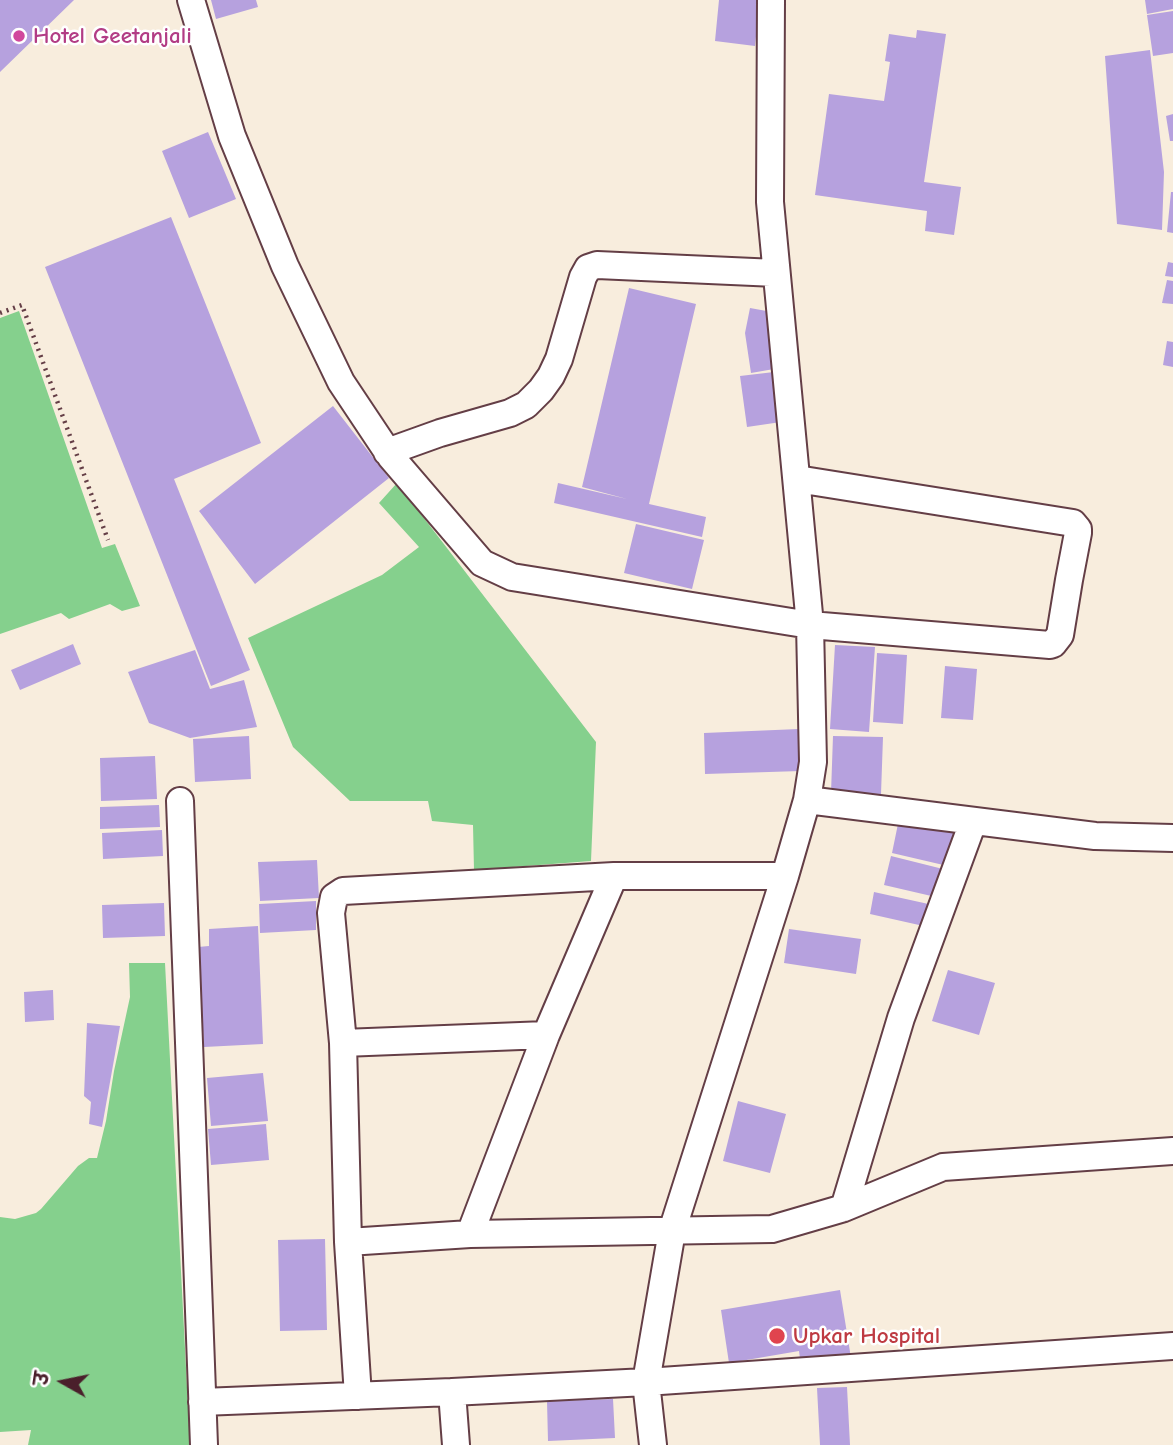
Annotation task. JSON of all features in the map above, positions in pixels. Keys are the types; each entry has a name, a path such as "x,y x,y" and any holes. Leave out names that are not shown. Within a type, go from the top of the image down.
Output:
{"street":[{"path":"191,0 232,136 285,266 341,382 387,452 482,563 512,577 810,625 1053,644 1060,635 1078,528 1076,525 797,479"},
{"path":"653,1445 646,1382 672,1231 785,876 807,800 813,762 810,625 770,202 771,0"},
{"path":"387,452 510,413 526,405 541,390 559,359 588,268 597,264 776,273"},
{"path":"807,800 1096,836 1173,838"},
{"path":"180,801 204,1445"},
{"path":"844,1208 901,1018 973,822"},
{"path":"358,1396 348,1242 343,1042 331,912 334,897 343,891 614,876 785,876"},
{"path":"470,1234 545,1035 614,876"},
{"path":"343,1042 545,1035"},
{"path":"348,1242 470,1234 772,1228 844,1208 943,1167 1173,1151"},
{"path":"202,1402 646,1382 1173,1346"},
{"path":"452,1392 456,1445"}],"path":[{"path":"0,313 22,305 108,540"}],"green space":[{"path":"19,311 102,548 115,544 140,606 122,611 110,604 69,619 61,613 0,634 0,318"},
{"path":"397,483 596,742 591,861 474,870 473,825 432,821 428,801 350,801 293,747 248,638 382,575 419,547 379,503"},
{"path":"129,963 165,963 190,1445 28,1445 31,1430 0,1432 0,1217 15,1219 36,1213 78,1166 89,1158 97,1158 130,997"}],"building":[{"name":"Hotel Geetanjali","path":"0,0 74,0 0,72"},
{"path":"211,0 256,0 258,7 216,19"},
{"path":"719,0 760,0 755,46 715,41"},
{"path":"1145,0 1173,0 1173,9 1147,14"},
{"path":"1173,11 1173,53 1153,56 1147,15"},
{"path":"917,30 946,34 924,182 961,187 954,235 925,231 927,211 815,195 829,94 884,101 890,62 885,61 889,34 916,38"},
{"path":"1150,50 1164,172 1162,230 1117,224 1105,56"},
{"path":"1173,114 1173,141 1170,141 1166,116"},
{"path":"208,132 236,199 189,218 162,151"},
{"path":"1173,192 1173,233 1167,232"},
{"path":"171,217 261,443 174,479 250,670 211,686 45,267"},
{"path":"1168,262 1173,263 1173,277 1165,276"},
{"path":"1167,280 1173,281 1173,304 1162,303"},
{"path":"629,288 696,304 649,504 706,517 702,537 554,503 558,483 627,499 582,487"},
{"path":"750,308 772,312 774,369 751,373 745,333"},
{"path":"1167,341 1173,342 1173,367 1163,365"},
{"path":"774,372 781,422 747,427 740,376"},
{"path":"333,406 389,478 255,584 199,511"},
{"path":"636,524 704,540 692,589 624,573"},
{"path":"73,644 81,664 20,690 11,670"},
{"path":"835,645 875,647 869,732 830,729"},
{"path":"195,650 210,689 244,680 257,727 190,738 149,723 128,672"},
{"path":"877,653 907,655 903,724 873,722"},
{"path":"945,666 977,669 973,720 941,718"},
{"path":"799,729 801,771 705,774 704,733"},
{"path":"249,736 251,779 195,782 193,739"},
{"path":"833,736 883,737 881,794 831,793"},
{"path":"155,756 157,799 101,801 100,758"},
{"path":"159,805 160,827 100,829 100,807"},
{"path":"899,819 960,833 952,867 892,853"},
{"path":"162,830 163,856 103,859 102,833"},
{"path":"891,856 947,870 940,898 884,885"},
{"path":"317,860 319,898 260,901 258,862"},
{"path":"874,892 933,905 928,927 870,914"},
{"path":"316,901 316,930 260,933 259,904"},
{"path":"164,903 165,936 103,938 102,905"},
{"path":"258,926 263,1044 204,1047 198,947 209,946 209,929"},
{"path":"789,929 861,939 856,974 784,963"},
{"path":"948,970 995,983 979,1035 932,1021"},
{"path":"53,990 54,1020 25,1022 24,992"},
{"path":"87,1023 120,1026 102,1127 89,1124 91,1102 84,1096"},
{"path":"263,1073 268,1121 211,1126 207,1078"},
{"path":"738,1101 786,1114 770,1173 723,1161"},
{"path":"266,1124 269,1160 211,1165 208,1129"},
{"path":"325,1239 327,1330 280,1331 278,1240"},
{"path":"840,1290 851,1358 801,1366 799,1351 729,1363 721,1310"},
{"path":"847,1387 850,1445 820,1445 817,1388"},
{"path":"613,1399 615,1438 548,1441 547,1401"}],"place":[{"name":"Hotel Geetanjali","path":"19,36"},
{"name":"Upkar Hospital","path":"777,1336"}]}
